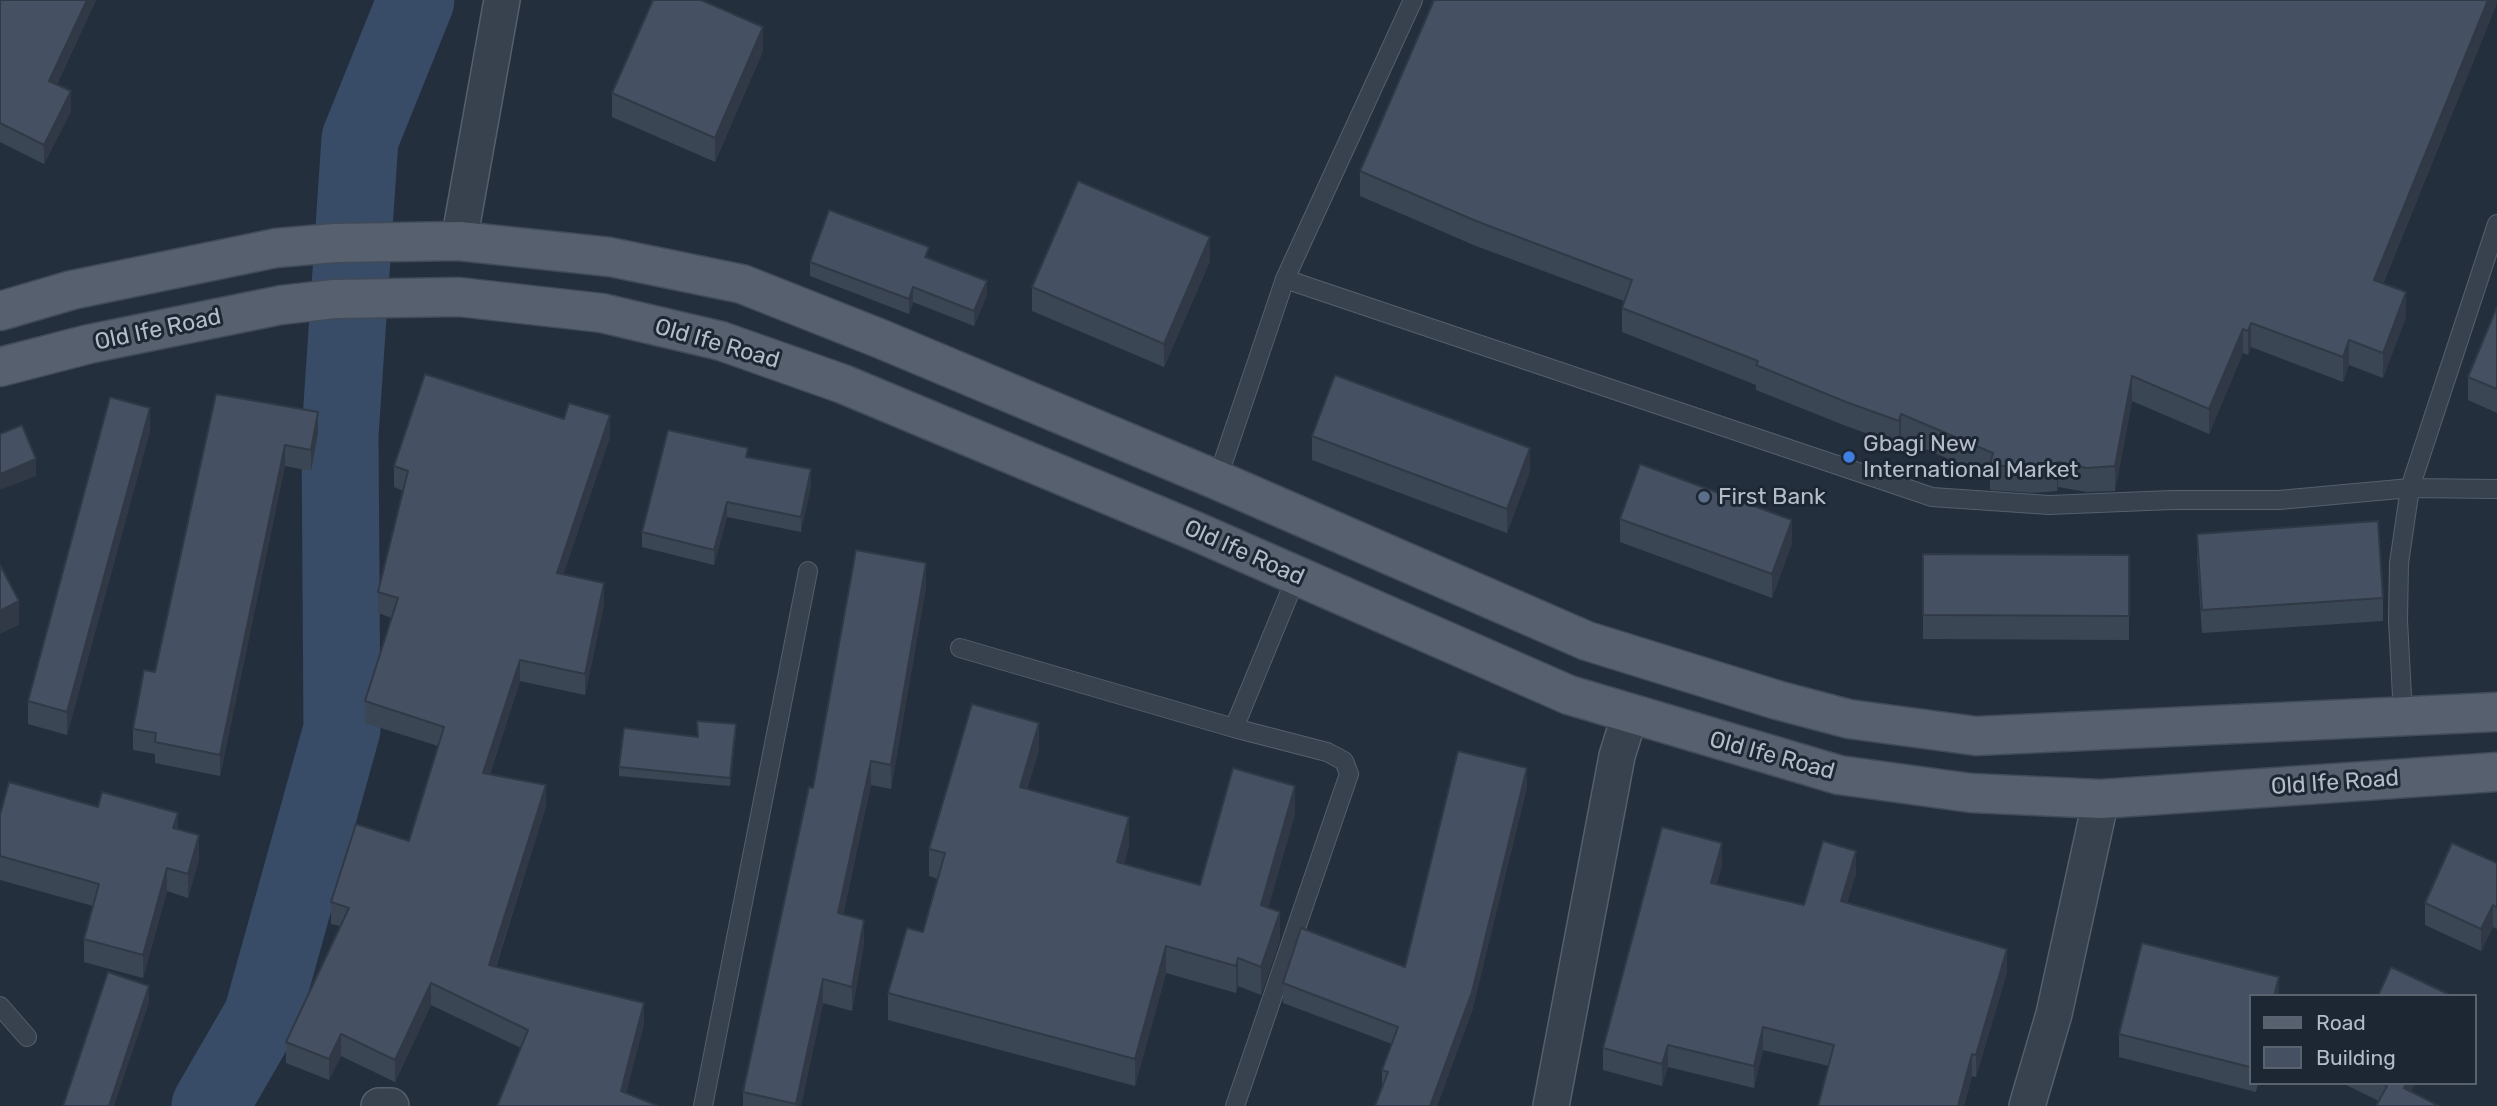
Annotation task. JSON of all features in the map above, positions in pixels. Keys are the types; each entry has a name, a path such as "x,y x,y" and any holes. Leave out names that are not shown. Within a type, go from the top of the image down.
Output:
{"main road":[{"path":"0,311 72,290 276,248 335,243 459,241 610,257 741,284 881,339 1217,480 1587,641 1777,700 1849,719 1976,736 2497,712"},
{"path":"276,248 281,305"},
{"path":"721,341 741,284"},
{"name":"Old Ife Road","path":"0,367 89,344 281,305 334,299 459,297 602,313 721,341 843,384 1297,575 1569,695 1839,775 1971,793 2101,799 2497,772"}],"street":[{"path":"459,241 502,0"},
{"path":"1551,1106 1617,756 1630,714"},
{"path":"2027,1106 2054,1014 2101,799"},
{"path":"379,1106 391,1106"}],"lane":[{"path":"1217,480 1285,279 1413,0"},
{"path":"2403,716 2399,575 2410,488 2497,224"},
{"path":"1285,279 1932,497 2049,505 2279,500 2410,488 2497,489"},
{"path":"704,1106 808,571"},
{"path":"1234,728 1297,575"},
{"path":"960,648 1234,728 1327,752 1344,761 1349,774 1235,1106"},
{"path":"0,1006 27,1037"}],"building":[{"path":"0,0 87,0 49,81 71,91 44,145 0,123"},
{"path":"653,0 701,0 763,27 715,138 612,93"},
{"path":"1434,0 2488,0 2374,280 2406,292 2383,353 2349,340 2343,357 2251,323 2248,331 2243,329 2209,409 2132,376 2115,466 2087,468 2058,462 2057,467 2034,468 1990,465 1993,453 1901,414 1899,421 1846,402 1756,365 1758,361 1622,308 1632,280 1476,221 1360,171"},
{"path":"1078,181 1210,237 1164,344 1032,287"},
{"path":"829,210 929,247 925,257 987,281 974,311 913,287 909,299 810,262"},
{"path":"2497,307 2497,389 2468,377"},
{"path":"425,374 564,419 569,403 610,415 557,573 604,583 585,674 520,660 483,773 546,785 489,965 644,1003 621,1091 658,1106 497,1106 528,1030 431,983 395,1060 341,1034 329,1059 286,1042 349,908 331,902 356,824 409,841 444,727 365,701 398,598 378,592 408,471 394,466"},
{"path":"1335,375 1530,448 1507,509 1312,436"},
{"path":"216,394 318,412 311,450 285,445 220,755 155,742 156,733 133,729 144,670 155,672"},
{"path":"110,397 150,408 67,712 28,701"},
{"path":"22,425 36,459 0,474 0,434"},
{"path":"668,430 748,448 746,457 811,469 801,517 727,502 714,550 642,532"},
{"path":"1640,464 1792,520 1772,574 1620,519"},
{"path":"2378,521 2383,598 2202,610 2197,534"},
{"path":"856,550 926,563 891,765 871,761 838,913 864,920 852,987 823,979 796,1104 743,1092 809,787 813,788"},
{"path":"1923,554 2129,555 2129,616 1923,615"},
{"path":"0,565 19,601 0,611"},
{"path":"972,704 1039,723 1020,787 1129,817 1117,862 1200,885 1233,768 1295,786 1261,905 1280,912 1261,967 1238,958 1236,966 1166,946 1135,1059 888,993 907,928 923,932 945,853 929,849"},
{"path":"697,721 736,724 730,778 619,767 624,728 698,737"},
{"path":"1458,751 1527,768 1472,992 1430,1106 1375,1106 1388,1072 1382,1070 1398,1027 1283,983 1301,928 1405,967"},
{"path":"9,782 98,807 102,792 178,813 173,828 199,835 188,874 167,868 143,955 84,939 99,884 0,856 0,815"},
{"path":"1662,827 1722,843 1711,883 1804,905 1823,841 1856,851 1841,901 2007,949 1976,1055 1972,1054 1958,1106 1818,1106 1834,1045 1763,1027 1754,1066 1668,1045 1662,1064 1603,1048"},
{"path":"2452,843 2497,863 2497,908 2493,905 2481,929 2425,903"},
{"path":"2142,943 2279,977 2275,994 2248,994 2248,1066 2119,1034"},
{"path":"2391,967 2448,994 2379,994"},
{"path":"108,972 149,986 109,1106 63,1106"},
{"path":"2385,1085 2405,1085 2404,1088 2439,1106 2376,1106 2387,1086"}],"waterway":[{"path":"210,1106 262,1016 342,729 340,435 360,139 416,0"}],"place":[{"name":"Gbagi New International Market","path":"1849,457"},
{"name":"First Bank","path":"1704,497"}]}
